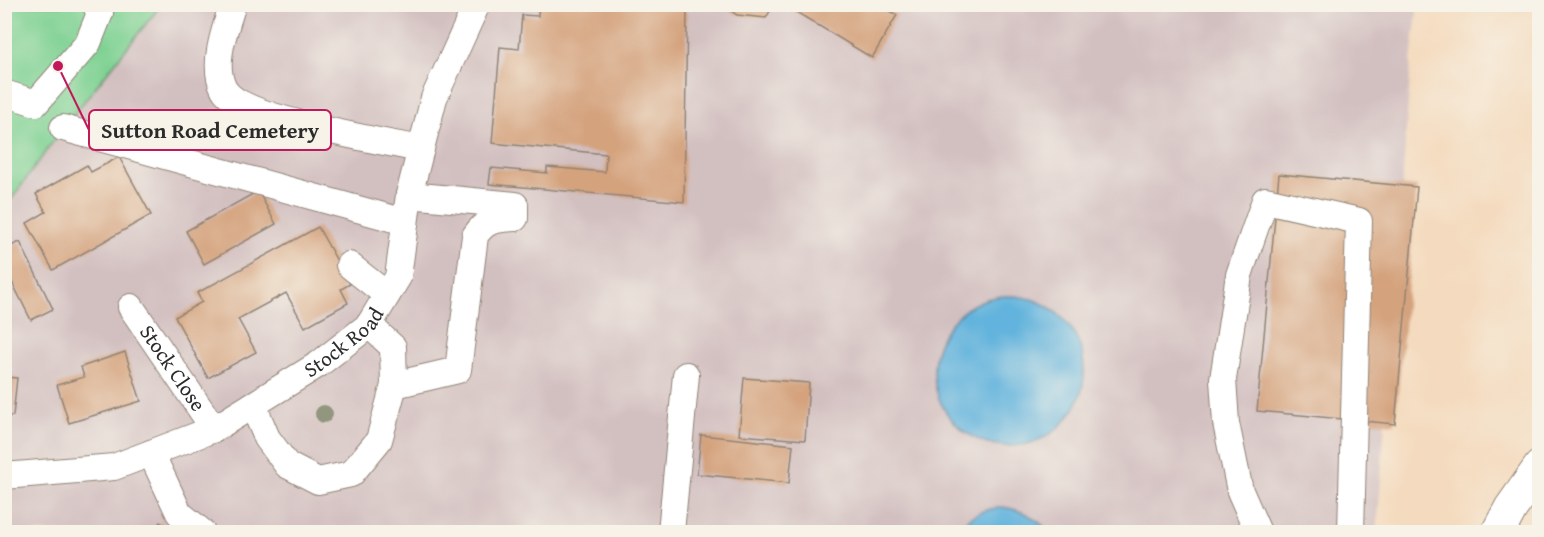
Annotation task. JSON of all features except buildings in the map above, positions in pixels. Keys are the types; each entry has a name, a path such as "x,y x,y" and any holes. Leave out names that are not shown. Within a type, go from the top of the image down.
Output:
{"main road":[{"path":"1498,532 1511,508 1539,467"}],"street":[{"path":"4,93 36,103 88,43 100,13 95,4"},
{"path":"233,4 223,35 219,75 225,92 249,107 326,131 420,149"},
{"name":"Stock Road","path":"4,476 114,467 214,429 319,364 369,325 398,277 408,195 434,98 477,4"},
{"path":"63,128 405,222"},
{"path":"394,385 458,370 476,236 483,224 498,219 515,218 515,205 408,195"},
{"path":"1258,532 1240,491 1226,423 1223,379 1239,275 1265,200 1359,221 1351,532"},
{"path":"349,265 387,295"},
{"name":"Stock Close","path":"131,307 214,429"},
{"path":"252,405 267,438 287,465 318,481 351,474 379,440 394,385 393,347 369,325"},
{"path":"670,532 686,375"},
{"path":"151,453 179,513 202,532"}],"shaded area":[{"path":"161,5 1418,5 1411,61 1377,532 5,532 5,208 63,128"}],"green space":[{"path":"5,5 161,5 63,128 5,208"}],"water":[{"path":"1009,296 1038,302 1062,318 1078,342 1084,371 1078,400 1062,424 1038,440 1009,446 980,440 956,424 940,400 934,371 940,342 956,318 980,302"},
{"path":"1002,507 1028,515 1049,532 955,532 976,515"}],"place":[{"name":"Sutton Road Cemetery","path":"58,66"}]}
